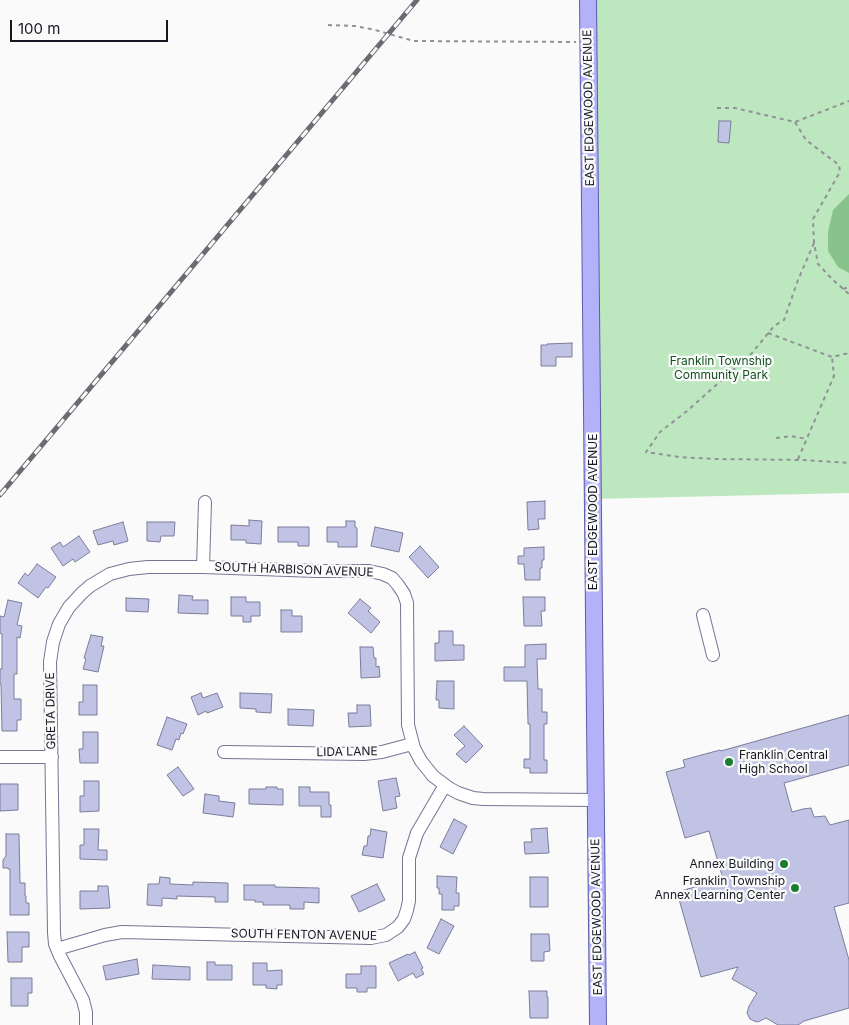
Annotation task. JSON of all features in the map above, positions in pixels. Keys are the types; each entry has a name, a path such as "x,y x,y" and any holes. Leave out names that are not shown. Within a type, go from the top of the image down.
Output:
{"main road":[{"name":"EAST EDGEWOOD AVENUE","path":"588,0 598,1025"}],"street":[{"path":"203,567 205,502"},
{"name":"SOUTH HARBISON AVENUE","path":"203,567 369,571 379,572 392,578 401,589 407,603 408,725 412,744"},
{"name":"GRETA DRIVE","path":"86,1025 86,1012 83,1000 57,949 54,933 50,662 53,642 59,624 69,607 82,592 102,579 120,571 134,568 203,567"},
{"path":"703,615 713,656"},
{"path":"412,744 418,757 433,776 463,795 483,799 595,800"},
{"name":"LIDA LANE","path":"224,752 364,754 382,752 412,744"},
{"path":"0,757 52,756"},
{"name":"SOUTH FENTON AVENUE","path":"57,949 122,932 371,938 386,935 398,927 404,920 409,901 409,858 417,833 445,785"}],"path":[{"path":"328,25 355,26 414,41 588,43"},
{"path":"717,108 735,108 795,122 849,101"},
{"path":"795,122 806,140 839,165 840,172 813,219 814,243 818,264 849,294"},
{"path":"814,243 784,320 774,326 752,353 687,411 660,432 646,452 679,457 714,459 849,463"},
{"path":"843,288 849,287"},
{"path":"768,333 832,357 849,353"},
{"path":"798,460 834,376 832,357"},
{"path":"776,438 791,436 807,439"}],"green space":[{"name":"Franklin Township Community Park","path":"597,0 849,0 849,493 593,499"}],"shaded area":[{"path":"849,194 849,273 838,267 828,251 828,232 833,210"}],"building":[{"path":"719,121 731,121 729,143 718,142"},
{"path":"572,343 572,357 556,357 556,366 541,366 541,345"},
{"path":"545,501 545,519 538,519 539,529 528,530 527,502"},
{"path":"249,520 262,521 261,544 246,543 246,540 231,540 231,525 249,526"},
{"path":"346,521 355,521 357,547 338,547 338,542 327,542 327,527 346,527"},
{"path":"123,522 128,541 114,545 113,541 98,545 93,531"},
{"path":"147,522 175,522 174,536 161,536 160,542 147,541"},
{"path":"278,527 309,527 309,546 298,546 298,542 278,542"},
{"path":"375,527 403,533 399,552 371,546"},
{"path":"79,536 90,552 75,562 73,559 63,566 51,548 60,542 63,547"},
{"path":"420,546 439,567 428,578 409,557"},
{"path":"544,547 544,560 542,560 542,568 540,568 540,580 525,580 524,564 518,564 518,556 524,556 524,548"},
{"path":"37,564 56,577 38,598 18,583 25,573 28,576"},
{"path":"179,595 193,596 192,600 208,600 208,614 178,613"},
{"path":"231,597 246,597 246,602 260,602 260,616 251,616 251,622 243,622 243,616 231,616"},
{"path":"523,597 545,597 545,611 541,611 542,626 524,626"},
{"path":"126,598 149,599 148,612 126,611"},
{"path":"360,599 371,608 368,611 380,622 371,633 348,613"},
{"path":"8,600 22,603 17,625 22,626 20,638 17,637 17,674 14,674 14,699 21,699 21,720 17,720 17,731 2,731 0,669 2,669 2,634 0,633 0,616 4,617"},
{"path":"281,610 292,610 292,616 302,616 302,632 281,632"},
{"path":"439,631 453,631 453,645 464,645 464,660 435,661 435,643 439,643"},
{"path":"91,635 103,637 101,646 104,646 98,672 83,669 86,659 84,658"},
{"path":"546,644 546,659 537,659 538,689 542,689 542,712 547,712 547,724 544,724 544,760 547,760 547,773 530,773 530,768 524,768 524,759 530,759 527,681 504,681 504,667 525,667 525,645"},
{"path":"360,647 373,647 376,667 379,666 380,677 361,678"},
{"path":"437,681 454,681 454,709 439,708 439,700 436,700"},
{"path":"83,685 97,685 97,715 79,715 79,702 83,702"},
{"path":"201,693 203,698 217,693 223,707 198,715 191,697"},
{"path":"240,693 272,694 271,713 256,712 256,709 240,708"},
{"path":"357,705 370,705 371,726 349,727 348,713 357,713"},
{"path":"288,709 314,710 313,726 288,725"},
{"name":"Annex Building","path":"849,715 849,765 784,783 792,812 811,808 814,817 825,816 830,825 849,820 849,903 834,907 849,960 849,1008 804,1021 798,1025 778,1025 766,1018 758,1022 754,1021 750,1019 747,1013 757,993 732,979 738,967 701,977 677,892 723,879 709,831 685,838 666,772 685,767 683,760"},
{"path":"167,717 187,724 179,740 176,739 172,750 157,745"},
{"path":"464,726 483,746 466,763 456,754 465,746 454,735"},
{"path":"83,732 98,732 98,763 80,763 79,749 83,749"},
{"path":"178,767 194,789 183,796 167,775"},
{"path":"396,778 400,796 395,797 397,808 383,811 378,781"},
{"path":"84,781 99,781 99,811 80,812 80,796 84,796"},
{"path":"0,784 18,784 18,810 0,811"},
{"path":"266,787 283,789 283,805 249,804 249,789 266,789"},
{"path":"299,787 310,787 310,792 329,792 331,817 321,817 321,806 299,806"},
{"path":"205,794 219,796 219,801 235,803 233,817 203,813"},
{"path":"454,819 467,826 453,854 440,847"},
{"path":"547,828 549,853 525,854 524,842 532,842 531,829"},
{"path":"84,829 99,829 98,850 107,850 107,860 80,859 80,845 84,845"},
{"path":"371,829 387,832 383,858 362,855 364,846 367,846"},
{"path":"6,834 19,834 20,883 25,883 25,896 26,903 29,903 29,915 10,915 10,869 3,868 3,860 6,856"},
{"path":"437,876 457,877 456,893 459,893 459,906 454,906 454,910 442,910 442,894 439,894 439,888 437,888"},
{"path":"160,877 170,878 170,884 193,885 193,882 228,883 228,902 215,902 215,897 177,896 177,899 162,898 162,906 147,905 148,884 159,884"},
{"path":"530,877 548,877 548,907 530,907"},
{"path":"377,884 385,900 359,912 351,896"},
{"path":"244,885 319,888 319,903 304,902 304,909 290,909 290,905 263,905 263,902 244,900"},
{"path":"98,886 108,886 110,908 80,909 80,891 98,891"},
{"path":"441,919 454,926 439,954 427,948"},
{"path":"7,932 29,932 29,947 22,947 22,962 8,962"},
{"path":"531,934 549,934 550,951 544,952 544,961 531,961"},
{"path":"415,952 424,974 416,978 413,973 398,981 389,963"},
{"path":"137,959 139,974 106,980 103,966"},
{"path":"207,962 215,962 215,965 232,965 232,980 207,980"},
{"path":"253,963 267,963 267,971 282,970 282,985 277,985 277,989 266,988 266,985 253,985"},
{"path":"153,965 190,967 190,980 152,979"},
{"path":"361,966 376,966 376,988 367,988 367,992 357,992 357,988 346,988 346,974 361,974"},
{"path":"11,978 32,978 32,993 28,993 28,1006 11,1006"},
{"path":"529,991 547,991 548,1018 530,1018"}],"railway":[{"path":"0,495 417,0"}],"place":[{"name":"Franklin Central High School","path":"729,762"},
{"name":"Annex Building","path":"784,864"},
{"name":"Franklin Township Annex Learning Center","path":"795,888"}]}
